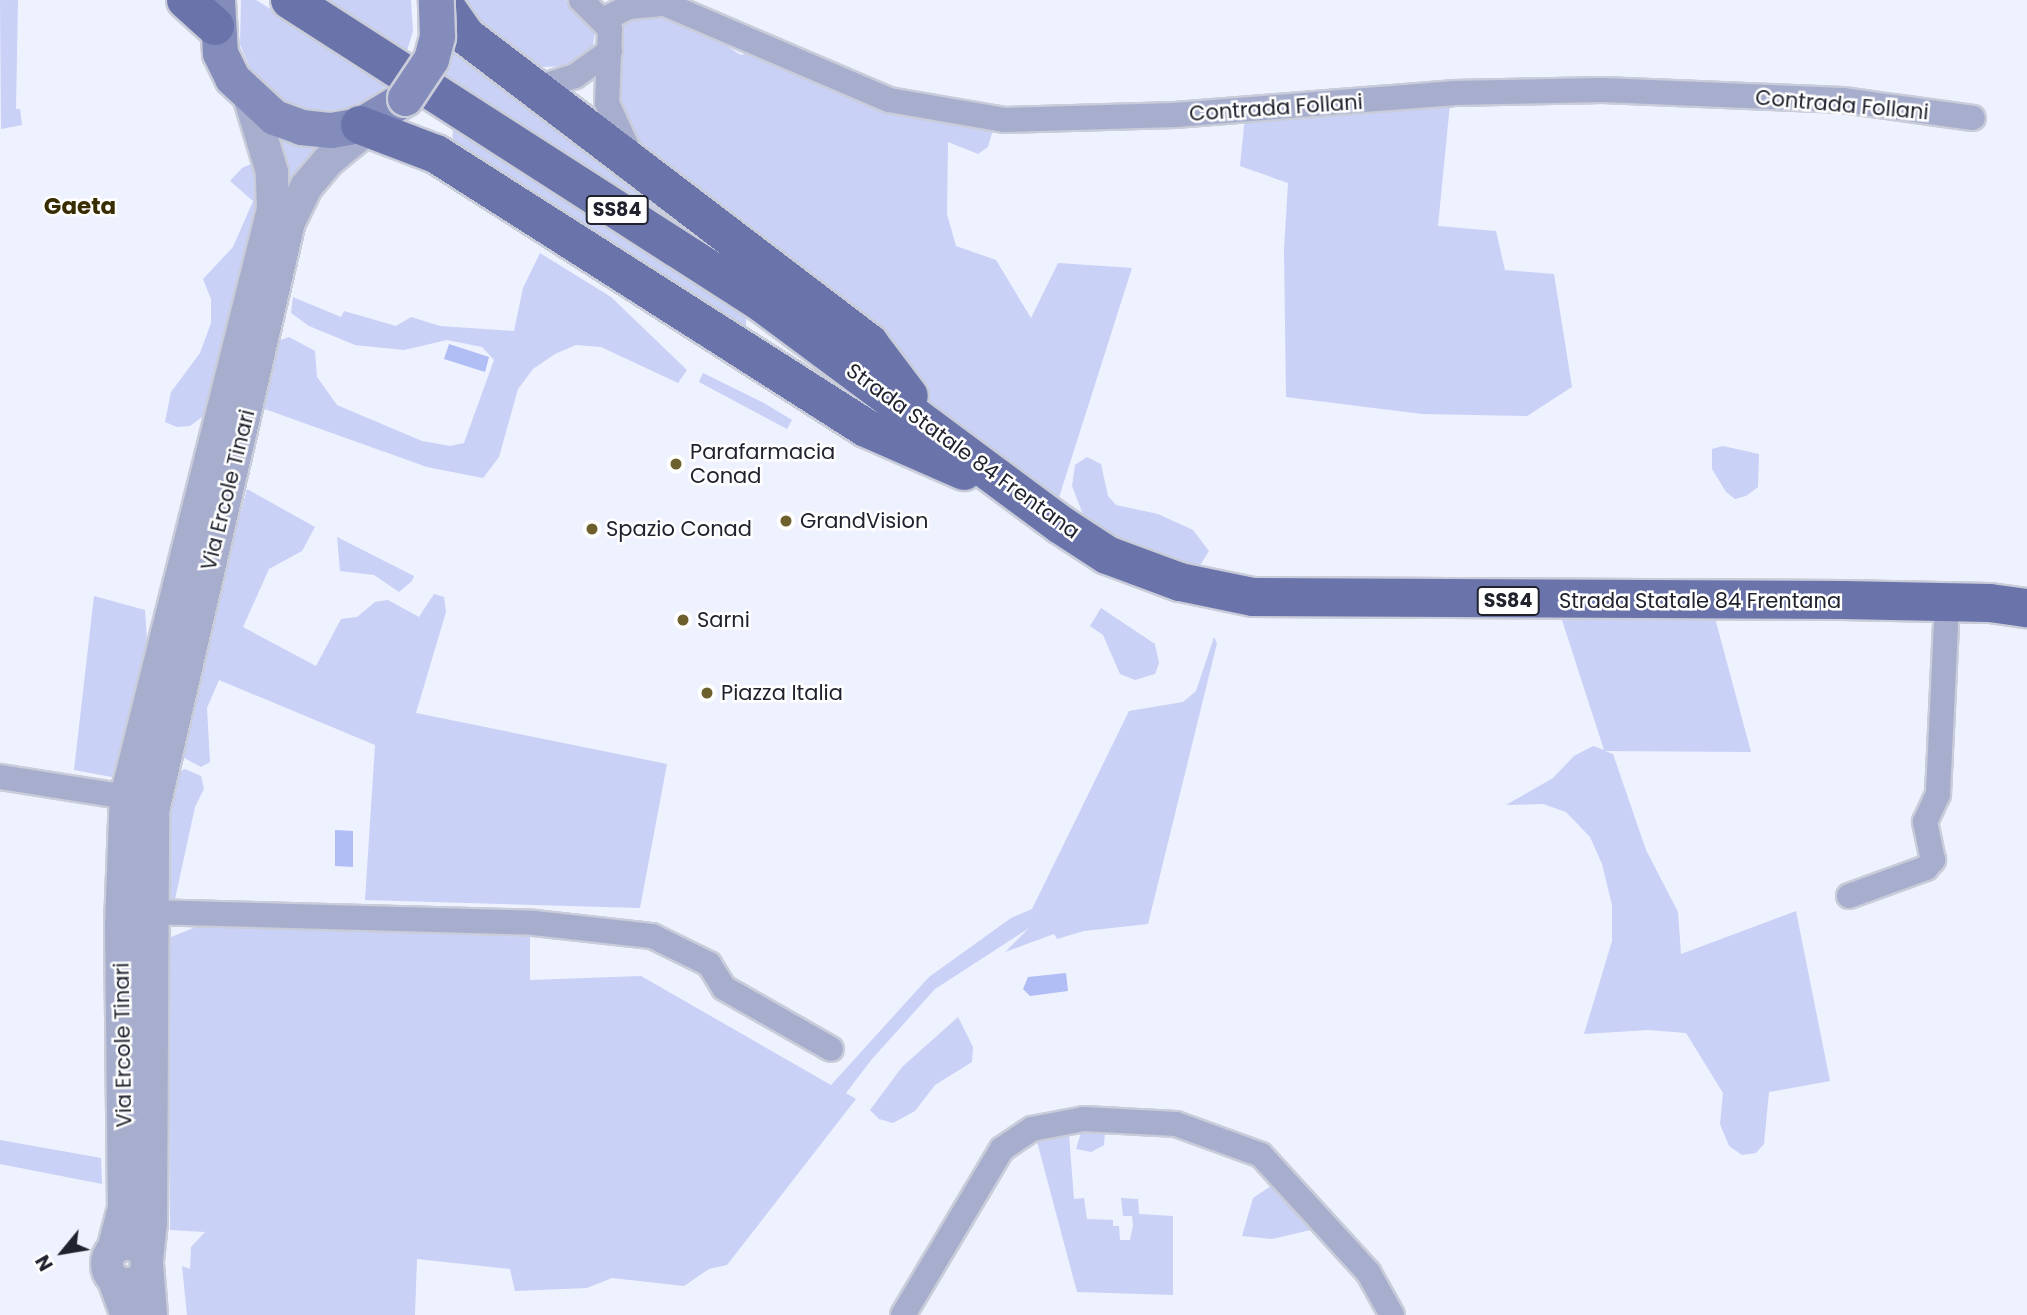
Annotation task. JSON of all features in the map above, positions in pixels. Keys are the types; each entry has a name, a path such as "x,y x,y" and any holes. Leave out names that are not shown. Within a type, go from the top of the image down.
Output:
{"main road":[{"path":"186,0 216,13"},
{"name":"Strada Statale 84 Frentana","path":"290,0 762,303 936,431 1013,493 1107,555 1180,582 1253,597 1947,602 2027,608"},
{"path":"439,0 466,36 869,343 936,431"},
{"name":"Via Ercole Tinari","path":"216,13 226,65 250,99 274,117 301,127 331,130 381,115 431,59 437,36 439,0"},
{"path":"381,115 436,154 866,428 1013,493"}],"street":[{"path":"581,0 610,29 610,114 640,170"},
{"name":"Contrada Follani","path":"603,20 628,6 665,5 889,100 1005,120 1162,116 1452,93 1603,90 1843,100 1973,118"},
{"path":"534,89 575,76 610,51"},
{"name":"Via Ercole Tinari","path":"113,1265 124,1208 121,925 127,797 273,209 272,172 250,99"},
{"name":"Via Ercole Tinari","path":"151,1315 147,1262 151,1223 149,912 153,811 289,222 306,187 381,115"},
{"path":"1849,896 1926,868 1933,859 1925,822 1938,794 1947,602"},
{"path":"0,776 127,797"},
{"path":"149,912 534,923 652,936 709,964 724,988 831,1049"},
{"path":"903,1315 1002,1149 1032,1129 1084,1119 1176,1124 1261,1155 1368,1272 1392,1315"},
{"path":"113,1265 135,1283 147,1262"},
{"path":"113,1265 127,1315"}],"shaded area":[{"path":"0,0 18,0 16,109 20,109 22,125 1,129"},
{"path":"241,0 256,0 390,82 370,99 344,109 318,111 291,104 268,90 251,70 240,45"},
{"path":"319,0 411,0 413,31 406,54"},
{"path":"451,0 566,0 595,32 593,45 573,66 540,67 516,54"},
{"path":"653,12 699,29 741,55 757,51 994,126 988,147 978,154 948,142 947,214 956,246 996,260 1031,318 1058,263 1132,268 1055,510 1010,481 627,137 612,89 613,20"},
{"path":"449,48 684,213 738,270 439,78"},
{"path":"1450,104 1438,226 1496,231 1505,270 1554,274 1572,387 1527,416 1422,414 1286,397 1284,249 1288,183 1240,166 1245,117"},
{"path":"460,125 746,311 746,325 738,329 452,145 453,128"},
{"path":"275,133 330,143 288,188"},
{"path":"261,160 261,202 206,414 190,426 177,427 165,422 171,392 200,353 211,323 211,299 203,279 233,247 253,201 230,181 242,168"},
{"path":"540,253 611,297 687,370 678,383 601,347 576,345 555,354 533,369 518,389 499,457 483,478 427,467 259,407 275,342 289,337 315,351 317,377 337,405 422,441 450,446 464,443 494,360 482,347 447,340 404,350 355,345 309,326 291,313 293,297 341,317 344,311 396,326 411,317 440,326 514,331 523,288"},
{"path":"449,344 489,357 485,372 444,359"},
{"path":"703,373 792,420 787,429 699,382"},
{"path":"1723,446 1759,454 1758,487 1746,496 1735,499 1726,492 1712,469 1712,449"},
{"path":"1087,457 1101,464 1108,496 1116,505 1158,514 1193,530 1209,551 1199,567 1192,568 1089,530 1072,486 1075,465"},
{"path":"247,489 315,527 302,551 269,569 243,627 316,666 341,619 357,617 375,602 388,600 419,617 434,594 444,597 446,612 416,713 667,764 640,908 365,900 375,745 219,680 207,708 210,762 201,767 177,754"},
{"path":"337,537 414,576 412,581 399,592 374,575 340,571"},
{"path":"94,596 145,610 147,641 112,777 74,770"},
{"path":"1101,608 1155,644 1159,663 1155,674 1135,680 1120,674 1103,635 1090,626"},
{"path":"1561,617 1715,618 1751,752 1605,751 1613,754 1646,850 1678,912 1681,954 1796,911 1830,1081 1769,1092 1764,1144 1756,1153 1742,1155 1729,1146 1720,1124 1723,1093 1686,1033 1648,1030 1584,1034 1612,941 1612,905 1602,864 1590,837 1566,812 1543,804 1506,805 1553,778 1574,756 1593,746 1604,750"},
{"path":"1214,637 1217,643 1148,924 1084,931 1057,939 1054,934 1005,952 1029,928 935,989 872,1059 846,1093 856,1099 727,1265 709,1269 684,1286 612,1278 587,1288 515,1291 510,1269 417,1259 415,1315 187,1315 182,1266 190,1269 191,1247 205,1232 170,1230 170,1075 156,943 201,925 530,937 530,980 641,976 831,1085 929,977 1011,918 1032,909 1129,711 1183,702 1196,691"},
{"path":"185,769 201,776 204,789 195,807 175,899 154,900 161,812 177,772"},
{"path":"335,830 353,831 353,867 335,866"},
{"path":"1066,973 1068,991 1030,996 1023,989 1028,977"},
{"path":"958,1017 973,1047 972,1062 935,1085 915,1111 893,1123 879,1119 870,1110 902,1067"},
{"path":"1082,1129 1105,1132 1104,1145 1091,1152 1076,1149"},
{"path":"1069,1134 1074,1199 1084,1198 1087,1219 1113,1220 1113,1226 1119,1226 1120,1240 1130,1240 1132,1216 1123,1216 1121,1198 1138,1199 1139,1214 1173,1216 1173,1295 1077,1292 1036,1138"},
{"path":"0,1140 101,1158 102,1184 0,1164"},
{"path":"1277,1182 1315,1229 1272,1239 1242,1236 1253,1198"}],"place":[{"name":"Parafarmacia Conad","path":"676,464"},
{"name":"GrandVision","path":"786,521"},
{"name":"Spazio Conad","path":"592,529"},
{"name":"Sarni","path":"683,620"},
{"name":"Piazza Italia","path":"707,693"}],"district":[{"name":"Gaeta","path":"80,206"}]}
